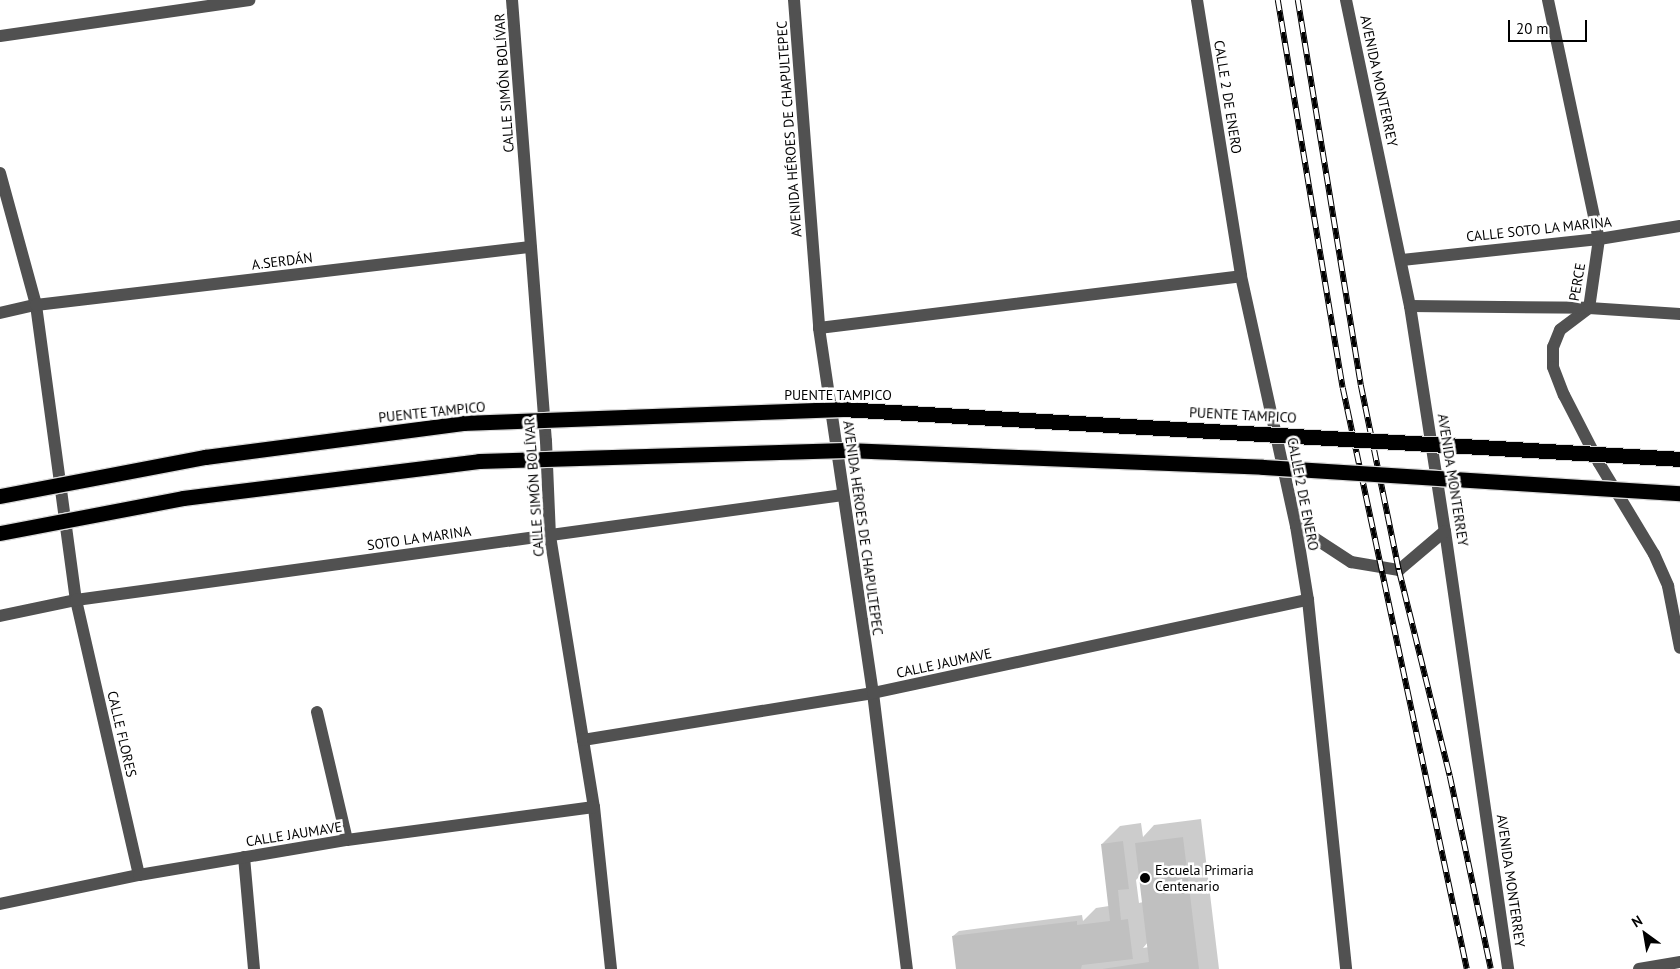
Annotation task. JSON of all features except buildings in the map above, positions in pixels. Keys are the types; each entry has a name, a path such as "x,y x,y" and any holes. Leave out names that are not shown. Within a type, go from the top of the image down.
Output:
{"highway":[{"name":"PUENTE TAMPICO","path":"0,496 205,457 463,423 842,409 1680,459"},
{"path":"0,533 183,498 480,461 846,450 1263,467 1680,493"}],"street":[{"path":"0,36 249,0"},
{"name":"CALLE SIMÓN BOLÍVAR","path":"512,0 546,442 550,536 594,807 611,969"},
{"name":"AVENIDA HÉROES DE CHAPULTEPEC","path":"794,0 818,328 873,693 907,969"},
{"name":"CALLE 2 DE ENERO","path":"1197,0 1241,276 1296,526 1308,600 1346,969"},
{"name":"AVENIDA MONTERREY","path":"1346,0 1402,260 1410,306 1446,531 1508,969"},
{"name":"PERCE","path":"1548,0 1599,239 1589,308 1560,330 1553,347 1553,367 1564,395 1599,463 1654,554 1668,586 1680,648"},
{"name":"CALLE FLORES","path":"0,173 36,305 76,600 139,875"},
{"name":"CALLE SOTO LA MARINA","path":"1402,260 1599,239 1680,226"},
{"name":"A.SERDÁN","path":"0,313 36,305 531,247"},
{"path":"818,328 1241,276"},
{"path":"1410,306 1589,308 1680,314"},
{"name":"SOTO LA MARINA","path":"0,616 76,600 843,495"},
{"path":"1296,526 1351,562 1399,570 1446,531"},
{"name":"CALLE JAUMAVE","path":"583,740 873,693 1308,600"},
{"path":"317,712 347,840"},
{"name":"CALLE JAUMAVE","path":"0,904 139,875 347,840 594,807"},
{"path":"244,857 254,969"},
{"path":"1639,969 1680,962"}],"railway":[{"path":"1278,0 1343,388 1467,969"},
{"path":"1298,0 1361,385 1399,570 1450,776 1491,969"}],"place":[{"name":"Escuela Primaria Centenario","path":"1145,878"}]}
